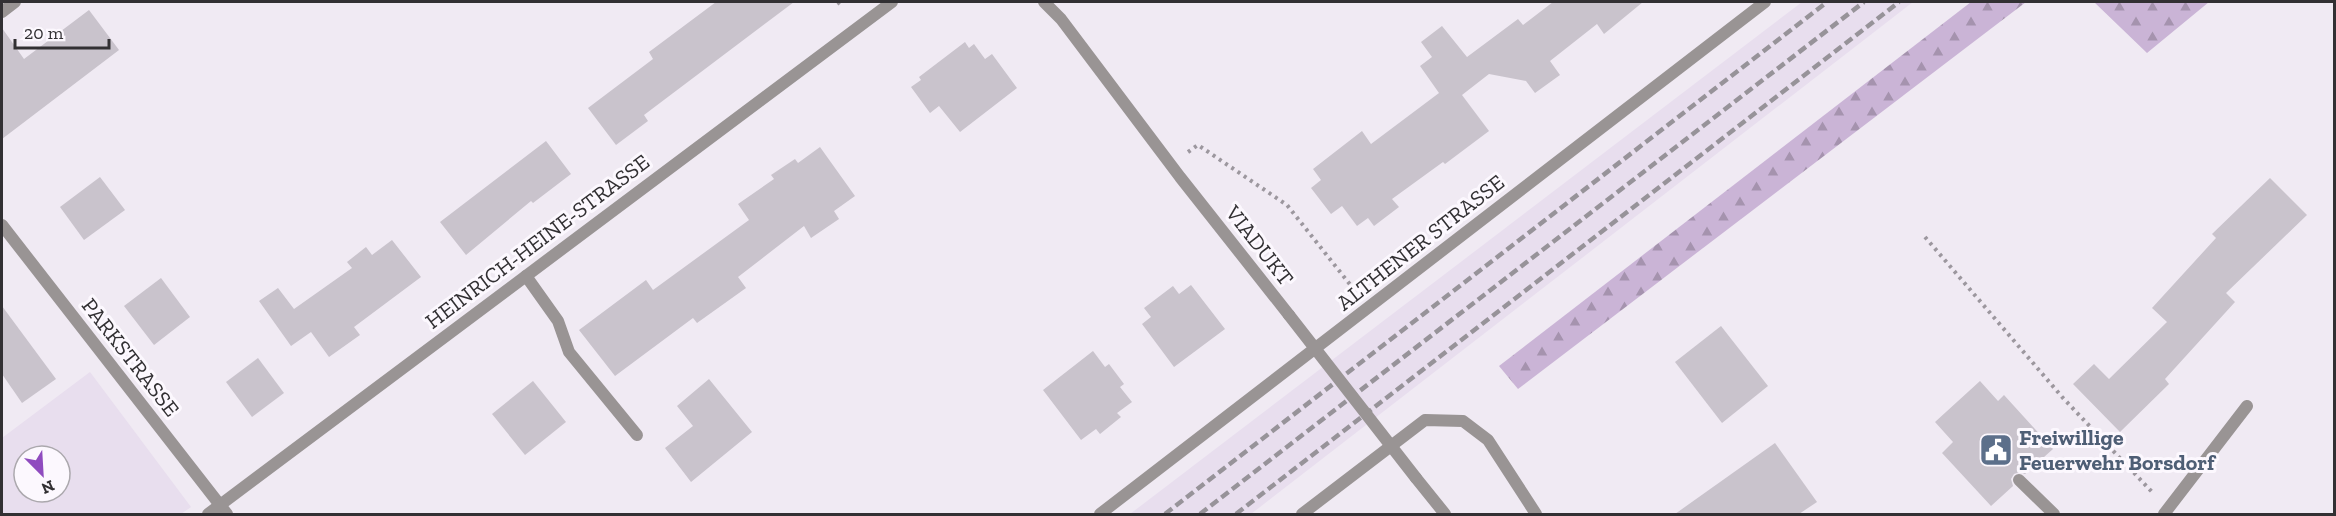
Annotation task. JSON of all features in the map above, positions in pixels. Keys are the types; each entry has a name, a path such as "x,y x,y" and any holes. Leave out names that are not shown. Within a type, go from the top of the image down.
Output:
{"street":[{"path":"2,12 15,2"},
{"name":"HEINRICH-HEINE-STRASSE","path":"208,514 223,510 525,276 892,2"},
{"name":"VIADUKT","path":"1044,2 1061,19 1169,163 1445,514"},
{"name":"ALTHENER STRASSE","path":"1100,514 1765,2"},
{"name":"PARKSTRASSE","path":"2,225 223,510"},
{"path":"525,276 558,321 569,352 637,435"},
{"path":"2166,511 2247,406"},
{"path":"1302,514 1425,420 1463,420 1488,440 1536,514"},
{"path":"2019,480 2054,514"}],"path":[{"path":"1169,163 1198,146 1287,205 1368,308"},
{"path":"1925,237 2063,398 2166,511"}],"shaded area":[{"path":"1802,2 1913,2 1251,514 1130,514"},
{"path":"90,372 191,507 181,514 2,514 2,438"}],"green space":[{"path":"1971,2 2026,2 1518,389 1499,366"},
{"path":"2094,2 2209,2 2147,53"}],"building":[{"path":"716,2 794,2 644,115 648,121 616,145 588,108 653,59 649,52"},
{"path":"1553,2 1643,2 1604,34 1597,24 1550,61 1560,75 1535,93 1526,81 1489,74 1462,95 1489,131 1392,199 1399,207 1374,226 1368,218 1357,226 1342,206 1331,214 1311,188 1321,180 1313,169 1362,131 1371,144 1439,93 1420,66 1432,57 1421,42 1442,26 1467,57 1518,19 1523,25"},
{"path":"89,10 119,50 2,139 2,28 24,59"},
{"path":"965,42 969,48 974,44 985,59 992,54 1017,88 960,132 939,106 930,113 911,87 921,80 919,77"},
{"path":"546,141 571,174 533,203 531,201 466,255 440,222"},
{"path":"820,147 855,196 834,211 839,219 811,238 804,226 738,277 746,288 697,323 693,318 615,376 579,330 646,280 653,290 749,220 738,204 774,179 771,175 795,159 798,163"},
{"path":"100,177 125,210 84,240 60,207"},
{"path":"2270,178 2307,215 2226,293 2235,302 2165,379 2169,384 2120,432 2073,384 2094,364 2109,379 2167,322 2152,308 2216,238 2212,234"},
{"path":"392,240 421,277 354,327 360,335 329,357 311,332 291,346 259,301 278,288 294,309 352,268 347,262 366,247 372,255"},
{"path":"161,278 190,317 154,345 124,306"},
{"path":"1191,285 1225,329 1174,367 1142,324 1151,317 1144,308 1173,286 1179,294"},
{"path":"2,306 56,379 22,403 2,374"},
{"path":"1721,326 1768,386 1722,423 1675,362"},
{"path":"1093,351 1105,367 1109,364 1124,384 1120,387 1132,402 1117,413 1121,417 1100,434 1096,429 1081,440 1043,390"},
{"path":"258,358 284,393 252,417 226,382"},
{"path":"709,379 752,432 691,482 665,448 693,426 677,406"},
{"path":"533,381 566,422 525,455 492,414"},
{"path":"1980,381 1998,401 2004,395 2053,449 2025,474 2020,472 2014,474 2011,479 2013,486 1991,506 1942,453 1953,442 1935,422"},
{"path":"1775,443 1817,502 1799,514 1675,514"}],"railway":[{"path":"1165,514 1827,2"},
{"path":"1200,514 1864,2"},
{"path":"1236,514 1899,2"}],"place":[{"name":"Freiwillige Feuerwehr Borsdorf","path":"1996,450"}]}
